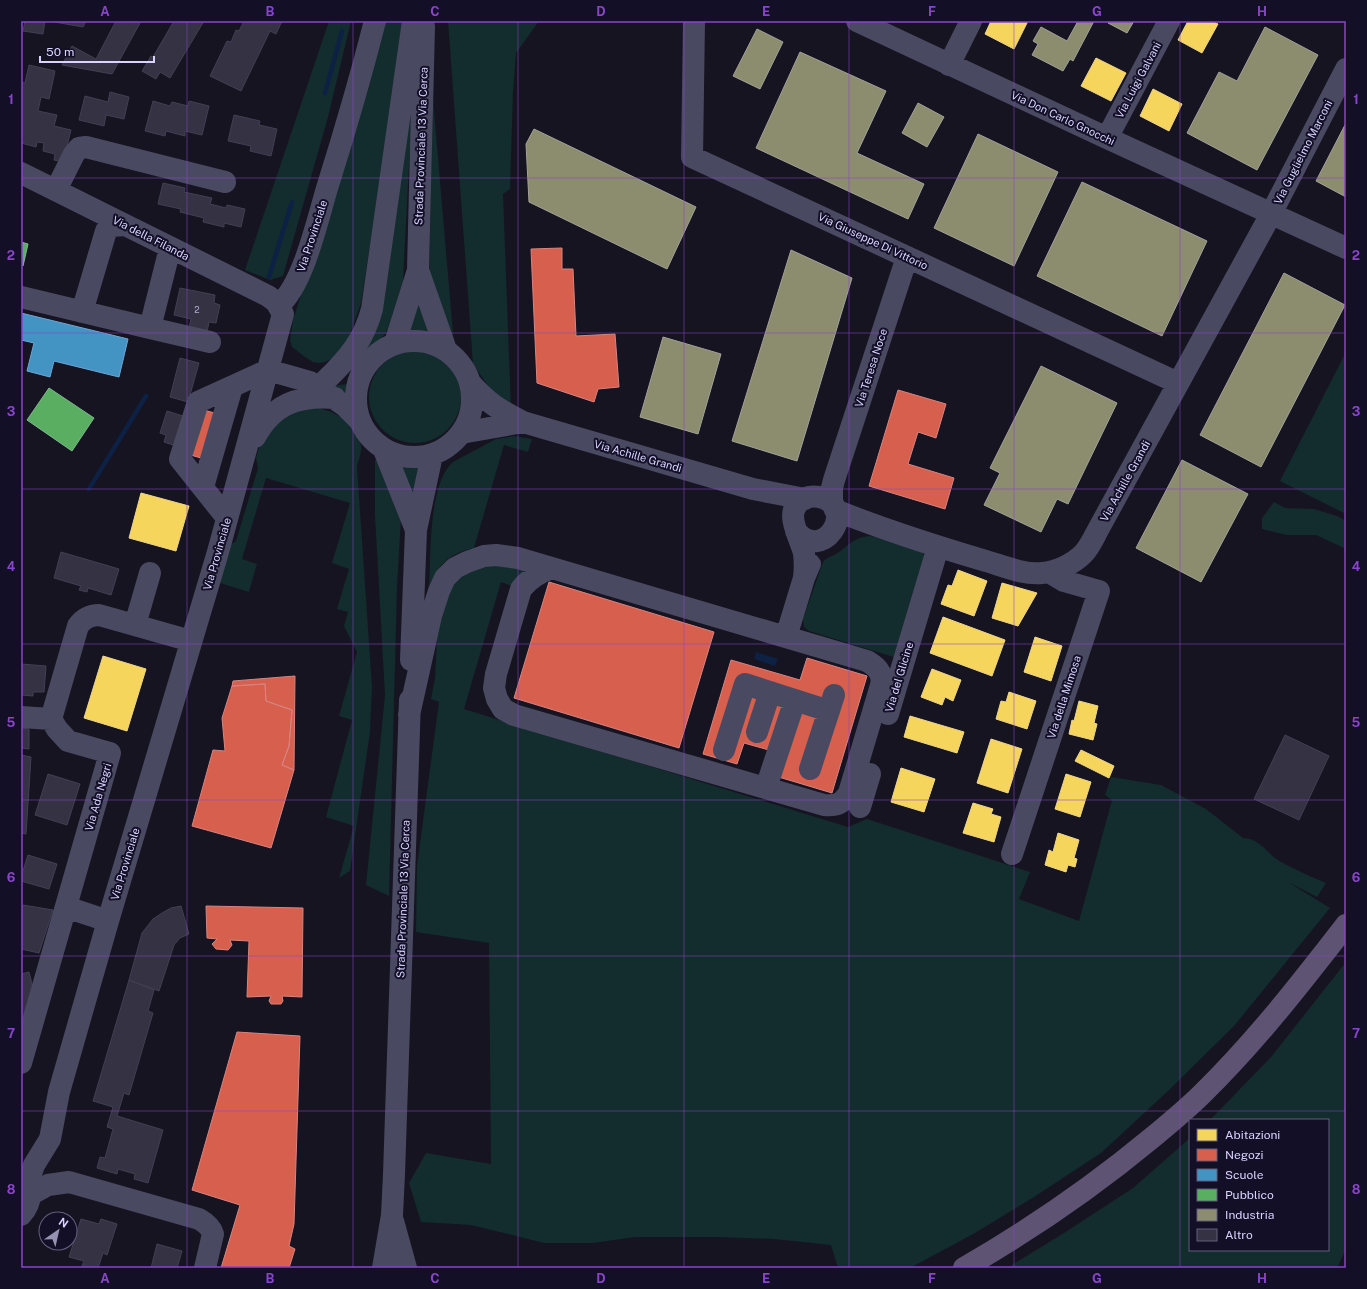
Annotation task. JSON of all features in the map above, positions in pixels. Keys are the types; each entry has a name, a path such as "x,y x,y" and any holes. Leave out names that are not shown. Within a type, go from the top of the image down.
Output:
{"main road":[{"path":"964,1268 1083,1192 1182,1112 1203,1093 1252,1041 1308,974 1346,924"}],"street":[{"name":"Via Provinciale","path":"21,1215 26,1208 26,1184 34,1165 50,1139 59,1092 108,921 192,641 244,458 283,318 283,314 278,305 286,298 291,290 307,255 356,95 376,21"},
{"path":"244,458 267,419 273,413 289,404 309,398 323,387 345,362 367,327 372,309 413,21"},
{"name":"Strada Provinciale 13 Via Cerca","path":"395,343 418,270 424,21"},
{"name":"Via Giuseppe Di Vittorio","path":"694,21 692,157 1178,383"},
{"name":"Via Don Carlo Gnocchi","path":"857,21 1346,248"},
{"path":"949,65 971,21"},
{"name":"Via Luigi Galvani","path":"1107,138 1169,21"},
{"name":"Via Guglielmo Marconi","path":"1271,214 1346,69"},
{"path":"56,190 74,154 79,148 86,147 225,182"},
{"name":"Via della Filanda","path":"21,173 93,209 115,228 170,248 268,296 278,305"},
{"name":"Via Achille Grandi","path":"470,382 484,399 496,408 523,422 753,490 821,502 875,526 938,547 1014,569 1034,573 1049,572 1074,561 1084,553 1089,546 1271,214"},
{"path":"82,312 115,228"},
{"path":"150,328 170,248"},
{"name":"Via Teresa Noce","path":"821,502 832,488 907,257"},
{"name":"Strada Provinciale 13 Via Cerca","path":"418,270 446,350"},
{"path":"21,297 210,342"},
{"name":"Strada Provinciale 13 Via Cerca","path":"412,340 430,343 446,350 461,364 470,382 472,400 469,417 462,433 448,446 432,455 416,458 399,456 384,450 369,437 359,420 355,406 355,395 358,379 366,365 379,352 395,343 412,340"},
{"path":"323,387 366,365"},
{"path":"227,518 180,459 198,402 268,370 323,387 359,420"},
{"path":"203,487 232,387"},
{"name":"Via Achille Grandi","path":"462,433 523,422"},
{"name":"Strada Provinciale 13 Via Cerca","path":"384,450 416,530"},
{"name":"Strada Provinciale 13 Via Cerca","path":"383,1268 392,1215 416,530 432,455"},
{"path":"753,490 769,498 795,527 801,536 810,540 820,540 854,527 875,526"},
{"path":"786,637 811,560 837,524 837,517 821,502 799,503 794,509 793,516 795,527 804,556 804,578"},
{"name":"Via del Glicine","path":"860,807 938,547"},
{"path":"409,715 431,616 445,578 455,568 484,556 496,555 514,557 552,568 867,661 876,666 881,673 882,682 849,793 844,801 834,806 824,805 514,715 503,709 497,699 494,688 496,674 521,589 529,580 539,573 552,568"},
{"path":"126,622 150,572"},
{"name":"Via della Mimosa","path":"1012,854 1099,591 1064,581 1049,572"},
{"path":"21,717 51,719 78,626 86,618 95,615 126,622 192,641"},
{"path":"724,750 745,684 795,700 832,703 810,769"},
{"path":"757,732 770,692"},
{"path":"766,788 795,700"},
{"name":"Via Ada Negri","path":"21,1063 110,753 68,741 57,729 51,719"},
{"path":"66,907 108,921"},
{"name":"Via Provinciale","path":"21,1155 33,1145 59,1092"},
{"path":"42,1151 54,1167 69,1182"},
{"path":"26,1184 48,1185 69,1182 203,1221 212,1231 213,1238 205,1268"},
{"path":"392,1215 406,1268"}],"green space":[{"path":"329,21 351,21 328,117 283,276 270,280 245,270"},
{"path":"378,21 405,21 361,303 349,338 337,356 325,362 313,362 292,347 290,340 293,320 306,279"},
{"path":"448,21 539,21 516,53 513,92 510,189 503,194 511,410 495,396 473,364"},
{"path":"433,99 454,345 429,279"},
{"path":"412,107 403,281 386,333 360,359"},
{"path":"417,293 429,333 407,331"},
{"path":"415,351 432,355 447,365 457,380 461,397 457,414 447,429 432,439 415,443 398,439 383,429 373,414 369,397 373,380 383,365 398,355"},
{"path":"1346,352 1346,514 1280,481"},
{"path":"350,384 349,396 326,386"},
{"path":"318,408 346,420 356,431 361,446 357,467 372,687 370,732 350,871 339,878 354,826 326,817 352,720 339,716 357,652 344,626 348,612 337,609 349,569 332,563 350,503 266,478 242,559 257,564 249,592 220,583 227,547 236,541 258,468 256,458 258,450 271,428 298,409"},
{"path":"514,436 532,439 528,452 504,445 474,548 457,553 445,561 432,580 429,589 432,521 439,486 445,472 453,462 496,439"},
{"path":"375,460 384,462 401,518 397,587 389,896 366,885 385,695 375,516"},
{"path":"424,461 413,506 400,463"},
{"path":"1274,502 1285,508 1314,509 1337,516 1346,521 1346,549 1316,535 1287,535 1262,529 1262,518"},
{"path":"869,536 877,537 922,551 927,562 897,658 809,631 804,627 803,619 823,562 855,540"},
{"path":"482,564 531,570 515,587 501,582 464,709 848,827 867,819 1030,872 1019,899 1079,921 1112,800 1105,795 1111,777 1161,785 1206,809 1243,838 1259,844 1281,862 1326,883 1317,897 1288,882 1330,908 1234,1026 1168,1091 1101,1153 1034,1197 975,1233 910,1268 838,1268 831,1245 774,1239 635,1237 593,1243 544,1243 471,1225 421,1222 409,1183 426,1153 491,1164 489,943 416,932 417,866 439,702 431,699 435,678 437,639 447,597 456,580"},
{"path":"1346,962 1346,1249 1337,1268 1007,1268 1133,1188 1189,1139 1189,1251 1329,1251 1329,1119 1211,1119 1271,1057"}],"water":[{"path":"756,652 778,659 775,666 754,659"}],"building: Abitazioni":[{"path":"991,21 1028,21 1014,49 985,34"},
{"path":"1188,21 1212,21 1218,24 1202,53 1178,40"},
{"path":"1096,58 1126,73 1111,101 1081,86"},
{"path":"1153,89 1182,104 1169,131 1140,116"},
{"path":"141,493 189,506 176,551 129,538"},
{"path":"958,570 987,581 974,616 941,604 948,585 952,586"},
{"path":"1002,583 1037,593 1018,626 992,618"},
{"path":"943,617 1005,640 992,676 930,653"},
{"path":"1035,637 1062,646 1051,681 1024,672"},
{"path":"103,656 146,669 127,731 84,718"},
{"path":"932,669 961,680 953,701 945,697 942,705 921,697"},
{"path":"1009,692 1036,701 1027,729 996,719 1001,701 1006,702"},
{"path":"1079,701 1098,706 1094,723 1097,724 1093,740 1069,734"},
{"path":"910,716 964,732 957,753 904,737"},
{"path":"991,739 1022,749 1008,793 977,783"},
{"path":"1081,750 1114,766 1109,778 1075,761"},
{"path":"901,768 935,779 924,812 891,802"},
{"path":"1066,774 1091,782 1080,817 1055,809"},
{"path":"973,803 993,809 991,814 1001,817 994,842 963,833"},
{"path":"1058,833 1079,840 1074,858 1077,859 1075,867 1068,865 1066,872 1045,865 1049,850 1053,852"}],"building: Negozi":[{"path":"562,248 562,269 573,269 576,336 615,334 619,387 598,389 594,402 537,383 531,249"},
{"path":"898,390 946,404 936,438 918,432 908,464 954,478 945,509 869,486"},
{"path":"200,409 222,415 208,460 187,454"},
{"path":"549,582 714,632 679,748 514,698"},
{"path":"807,658 867,676 832,793 762,772 769,750 744,743 737,764 703,754 731,660 800,680"},
{"path":"295,676 294,770 282,765 289,746 292,710 266,701 265,684 232,686 233,681"},
{"path":"265,684 266,701 292,710 289,746 282,765 294,770 271,848 192,826 213,750 225,751 222,718 232,686"},
{"path":"206,906 303,908 302,997 282,996 283,1001 281,1004 271,1004 269,1001 271,996 247,997 249,941 230,940 232,945 228,950 216,949 212,944 217,939 207,938"},
{"path":"237,1032 300,1036 294,1224 289,1246 295,1249 289,1268 221,1268 240,1205 192,1190"}],"building: Scuole":[{"path":"21,313 128,339 119,377 54,361 50,377 27,371 34,343 21,340"}],"building: Pubblico":[{"path":"21,242 28,244 23,266 21,265"},
{"path":"49,388 94,418 72,451 27,420"}],"building: Industria":[{"path":"1078,21 1094,21 1073,61 1070,59 1063,71 1032,55 1038,44 1033,41 1041,27 1067,41"},
{"path":"1109,21 1134,21 1127,33 1108,23"},
{"path":"1265,27 1318,55 1257,170 1187,133 1219,72 1237,81"},
{"path":"757,29 783,42 760,89 733,76"},
{"path":"800,52 886,91 857,153 924,184 908,219 756,148"},
{"path":"918,103 944,117 927,147 902,133"},
{"path":"1346,123 1346,197 1316,181"},
{"path":"534,129 696,207 667,269 529,202 526,144"},
{"path":"978,134 1058,172 1014,266 934,228"},
{"path":"1082,182 1207,241 1162,336 1037,276"},
{"path":"791,250 852,278 797,461 732,441"},
{"path":"1284,273 1345,305 1261,467 1200,435"},
{"path":"663,337 721,354 698,434 640,417"},
{"path":"1041,366 1117,403 1068,504 1057,499 1041,532 984,505 1000,473 990,468"},
{"path":"1182,460 1248,494 1201,582 1136,548"}],"building: Altro":[{"path":"25,21 45,21 43,34 23,31"},
{"path":"49,21 86,21 83,27"},
{"path":"116,21 136,21 140,23 112,74 62,65 72,46 96,59"},
{"path":"174,21 204,21 170,78 160,72 156,79 142,71 151,56 153,57"},
{"path":"244,21 282,21 276,34 270,31 241,91 210,76 227,41 231,42 236,30 239,31"},
{"path":"29,65 55,71 49,99 41,97 38,111 57,115 54,126 71,130 63,162 54,160 55,154 43,151 44,143 37,142 36,147 21,143 21,82 25,83"},
{"path":"110,92 129,97 124,119 106,115 104,126 79,120 85,96 108,102"},
{"path":"153,101 170,106 172,102 188,106 189,101 209,106 202,135 185,131 185,136 166,131 165,136 145,131"},
{"path":"234,115 260,121 259,125 277,129 271,156 250,151 251,146 228,141"},
{"path":"163,183 185,188 184,192 212,198 210,204 226,208 227,205 245,209 241,227 224,223 224,227 203,222 204,218 180,212 181,209 158,204"},
{"path":"180,288 215,295 214,303 220,305 216,323 209,322 207,332 189,328 191,319 174,315"},
{"path":"180,358 199,363 188,402 170,397"},
{"path":"167,411 186,417 176,446 164,442 166,435 160,433"},
{"path":"61,552 119,569 111,595 88,588 87,592 79,590 81,586 54,578"},
{"path":"21,664 46,666 44,692 33,692 33,696 21,695"},
{"path":"21,728 29,729 29,749 21,748"},
{"path":"1285,735 1329,756 1299,820 1254,799"},
{"path":"21,755 31,757 26,834 21,833"},
{"path":"48,774 80,784 67,825 35,815"},
{"path":"28,855 57,864 49,889 21,881"},
{"path":"23,905 53,910 39,953 21,949 21,910"},
{"path":"181,906 189,934 180,938 174,945 159,991 129,980 142,933 153,919 171,908"},
{"path":"29,972 33,988 23,1020 21,1020 21,974"},
{"path":"129,980 154,990 148,1011 153,1013 129,1095 124,1093 117,1116 163,1130 148,1183 134,1179 135,1174 118,1169 117,1174 97,1168 100,1157 105,1158 113,1129 107,1127 113,1107 93,1101"},
{"path":"81,1219 99,1224 101,1219 117,1224 107,1255 103,1253 98,1268 82,1266 84,1261 69,1257 71,1251 78,1251 78,1228"},
{"path":"157,1244 182,1251 177,1268 151,1268"}],"waterway":[{"path":"325,93 342,31"},
{"path":"269,277 292,202"},
{"path":"89,489 146,396"}]}
